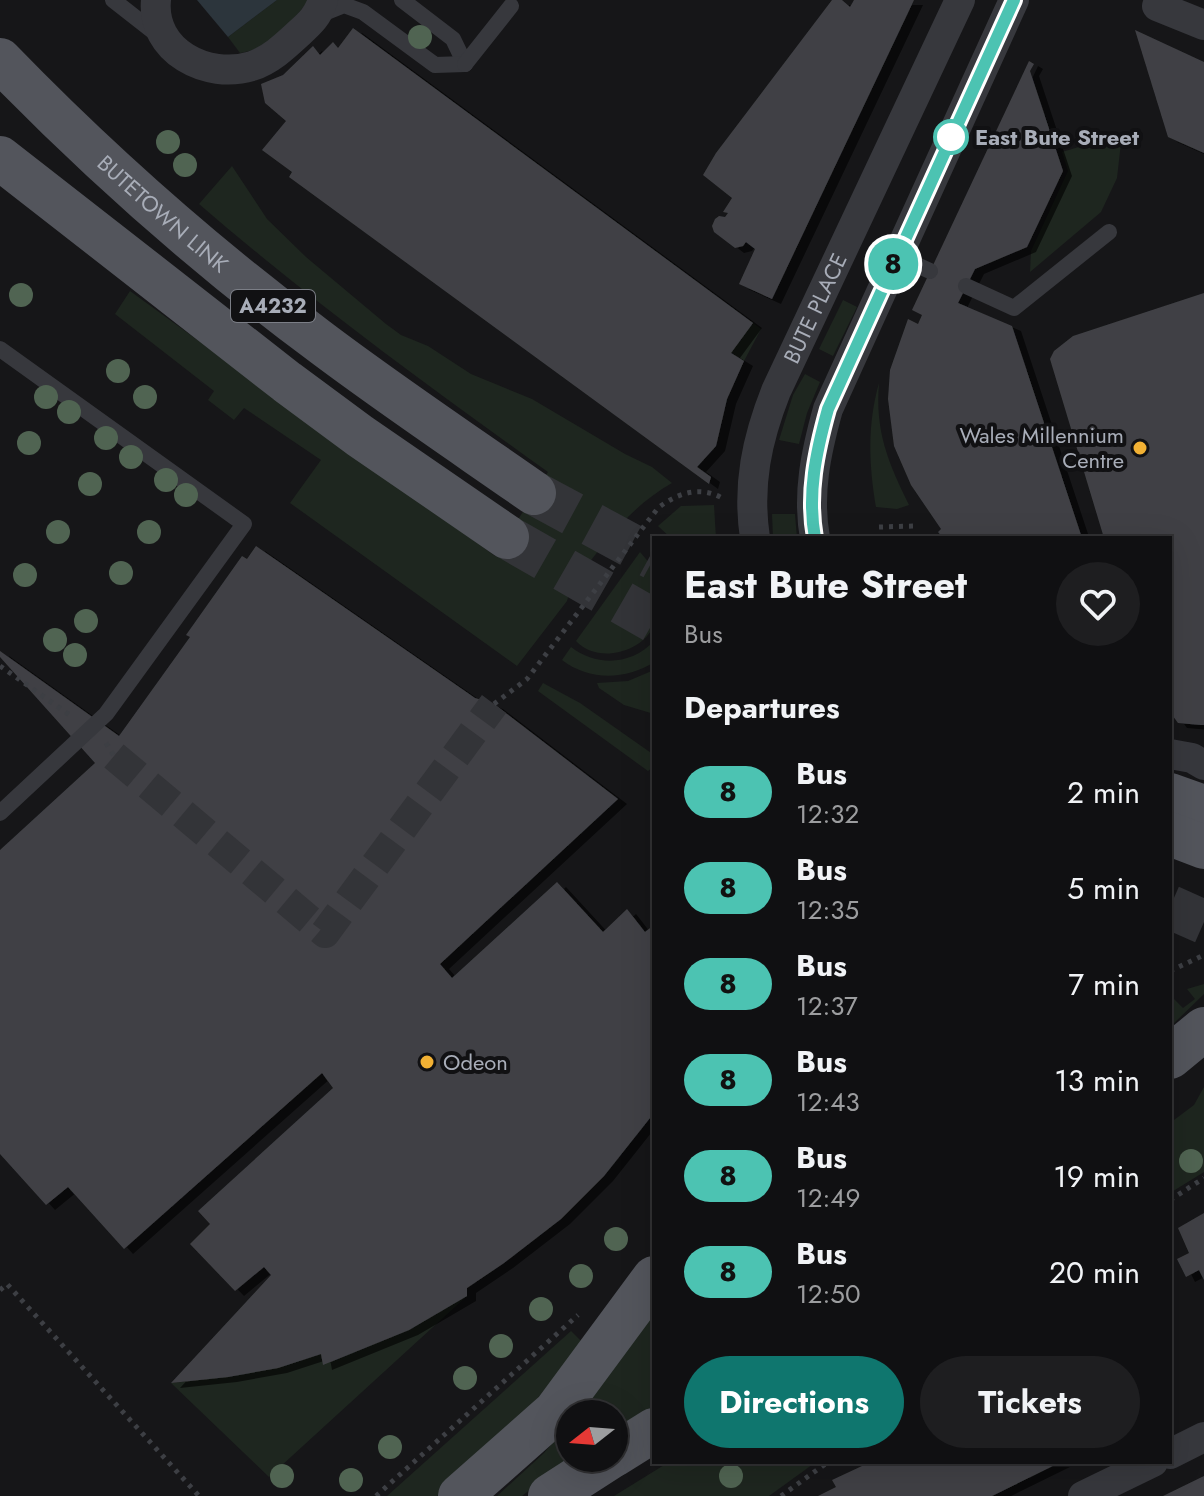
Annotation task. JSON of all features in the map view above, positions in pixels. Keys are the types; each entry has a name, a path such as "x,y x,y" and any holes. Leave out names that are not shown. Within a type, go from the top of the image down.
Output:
{"main road":[{"name":"BUTETOWN LINK","path":"0,60 138,192 271,305 400,401 534,493"},
{"name":"A4232","path":"0,158 287,382 507,537"},
{"path":"1172,796 1204,807"},
{"path":"1172,835 1204,847"},
{"path":"1172,1055 1204,1029"},
{"path":"460,1496 555,1412 652,1281"},
{"path":"628,1446 652,1431"},
{"path":"550,1496 587,1472"}],"street":[{"path":"156,0 157,24 170,44 196,65 224,69 250,67 274,55 321,7"},
{"name":"BUTE PLACE","path":"755,536 752,489 760,431 960,0"},
{"path":"815,536 811,515 812,476 825,420 1014,0"},
{"path":"1157,6 1204,25"},
{"path":"1172,1453 1204,1437"},
{"path":"1083,1496 1149,1464"}],"lane":[{"path":"113,0 170,44"},
{"path":"402,0 453,39 465,64"},
{"path":"321,7 344,5 363,12 435,65 465,64 511,6"},
{"path":"966,286 1014,308 1109,232"},
{"path":"897,256 930,271"},
{"path":"0,349 244,524 106,714 0,813"}],"path":[{"path":"494,704 527,679 658,508 677,494 713,492 723,498 735,499"},
{"path":"879,527 914,526"},
{"path":"0,666 66,714 76,717"},
{"path":"104,740 114,756"},
{"path":"1172,970 1204,955"},
{"path":"1172,1199 1204,1178"},
{"path":"0,1290 7,1284 199,1496"},
{"path":"376,1496 581,1312"},
{"path":"781,1496 825,1464"}],"shaded area":[{"path":"197,0 277,0 228,37"},
{"path":"277,0 310,0 270,40 240,53 228,37"},
{"path":"1122,134 1117,178 1101,212 1030,272 1031,251 1068,171 1062,152"},
{"path":"232,166 267,219 306,257 401,335 428,346 471,374 532,399 652,467 672,483 642,504 605,543 571,587 567,601 517,666 290,503 321,460 244,408 234,420 208,400 214,391 115,314 130,291 495,556 548,472 414,375 199,204"},
{"path":"843,300 857,307 833,356 819,349"},
{"path":"753,323 761,329 744,361 731,353"},
{"path":"805,374 820,382 799,444 779,440 793,395"},
{"path":"879,383 881,432 909,505 897,509 876,507 871,430"},
{"path":"714,505 716,536 669,536 658,526 681,506"},
{"path":"772,514 795,514 797,536 773,536"},
{"path":"640,552 652,568 652,629 646,638 616,653 594,652 576,641"},
{"path":"652,643 652,663 620,675 584,672 562,660 571,647 603,660 625,659"},
{"path":"652,671 652,713 624,705 599,688 597,683 628,681"},
{"path":"543,683 580,703 652,754 652,768 648,771 538,691"},
{"path":"1204,984 1204,994 1172,1025 1172,997 1183,1008 1195,999 1187,989"},
{"path":"1204,1087 1204,1172 1172,1192 1172,1122 1194,1105"},
{"path":"467,1296 269,1477 171,1383 247,1373 321,1354 324,1364 409,1330"},
{"path":"652,1315 652,1409 628,1424 628,1400 588,1400"},
{"path":"571,1331 583,1343 528,1410 437,1496 387,1496"},
{"path":"556,1439 556,1469 522,1496 497,1496"},
{"path":"666,1464 813,1464 769,1496 614,1496"}],"building":[{"path":"832,0 842,0 850,7 854,0 914,0 772,299 739,284 755,249 746,242 735,248 714,232 712,226 715,219 725,217 728,213 723,212 732,198 703,175 716,153"},
{"path":"353,28 753,323 731,353 744,361 727,399 716,446 697,467 711,477 709,484 289,177 292,172 262,150 286,121 265,103 261,84 283,75 313,46 320,55 333,42 338,48"},
{"path":"1135,30 1204,62 1204,153 1168,137"},
{"path":"1029,61 1034,64 1030,71 1063,171 1027,247 975,269 958,303 1012,326 1081,536 941,536 938,532 941,529 911,485 894,446 888,399 890,370 908,319 918,324 922,315 912,310"},
{"name":"Wales Millennium Centre","path":"1204,293 1204,725 1178,723 1172,715 1172,536 1103,536 1050,359 1054,351 1073,336"},
{"path":"256,546 475,698 494,704 618,799 440,964 452,978 557,882 603,932 627,909 645,932 652,927 652,1116 604,1176 561,1219 467,1288 467,1296 409,1330 323,1365 321,1354 278,1368 171,1383 271,1275 264,1267 235,1291 190,1244 210,1224 198,1211 333,1088 322,1073 124,1249 68,1187 46,1205 0,1154 0,850 95,763 0,657 0,651 119,736 190,637 186,635 242,556 247,559"},
{"path":"1204,1213 1204,1280 1199,1270 1186,1277 1177,1259 1189,1253 1178,1228"},
{"path":"1057,1464 992,1496 818,1496 836,1487 832,1480 862,1466"},
{"path":"1204,1476 1204,1496 1163,1496"}],"tunnel":[{"path":"534,493 652,557"},
{"path":"507,537 652,620"},
{"path":"114,756 325,933 494,704"},
{"path":"1172,908 1204,922"}],"bus line":[{"name":"8","path":"815,536 811,515 812,476 828,409 1014,0"}],"place":[{"name":"East Bute Street","path":"951,137"},
{"name":"Wales Millennium Centre","path":"1140,448"},
{"name":"Odeon","path":"427,1062"}]}
